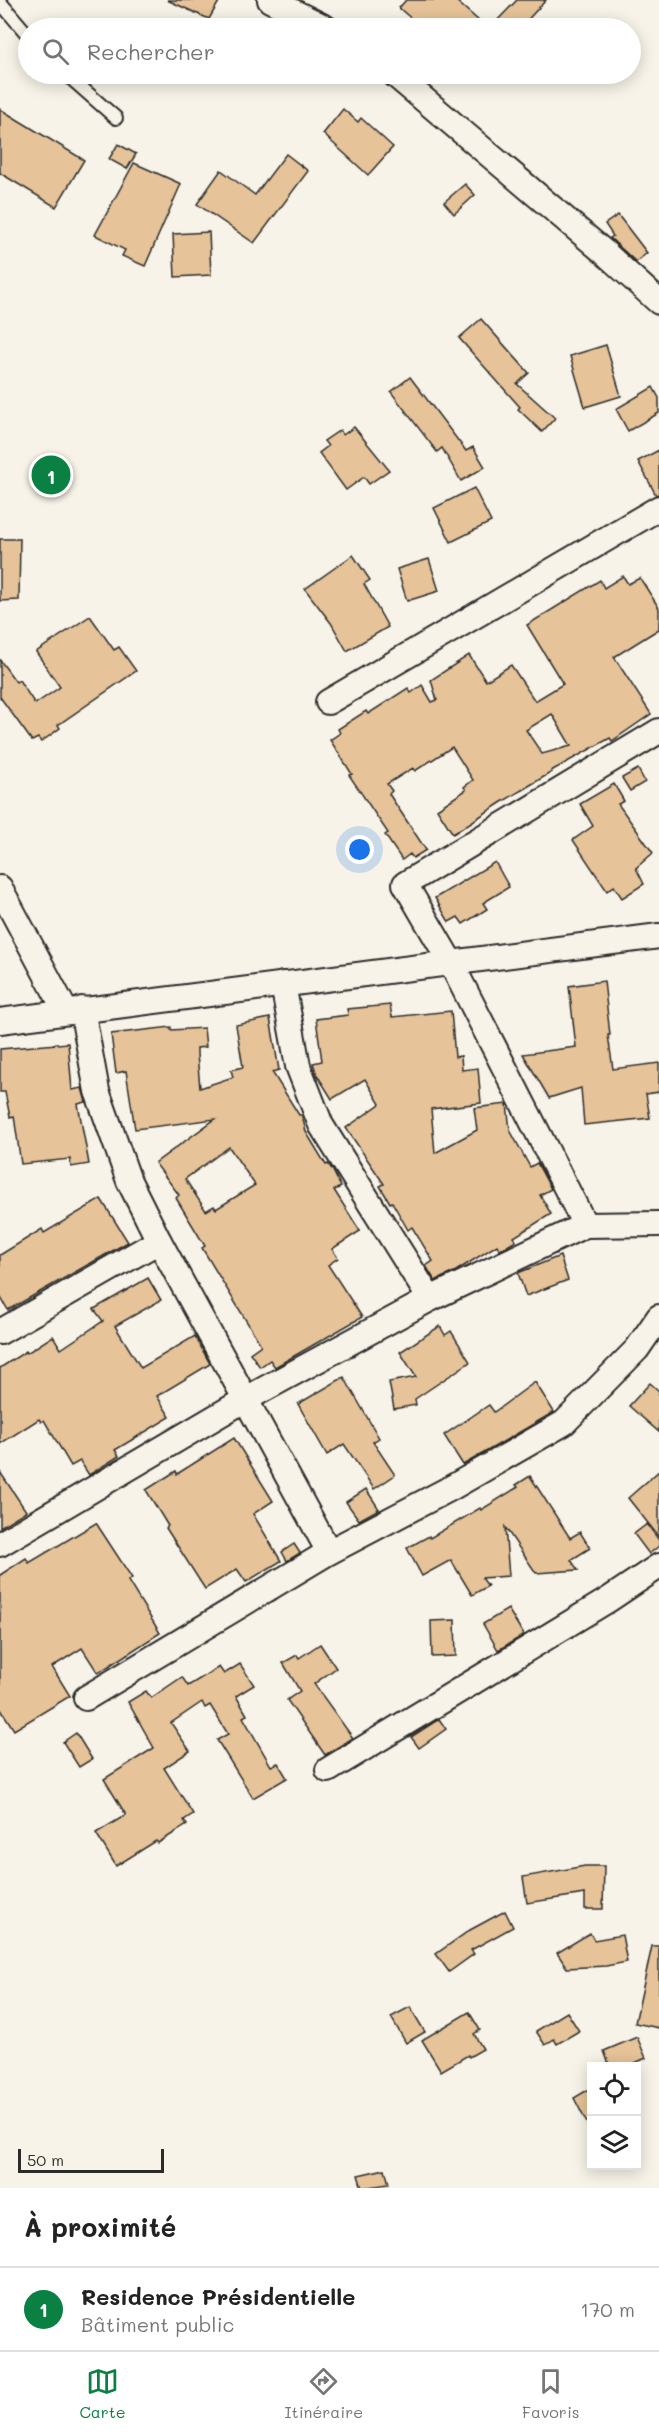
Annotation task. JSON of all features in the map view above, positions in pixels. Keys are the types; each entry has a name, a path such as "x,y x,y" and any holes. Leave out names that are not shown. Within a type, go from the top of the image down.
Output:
{"street":[{"path":"270,0 306,18"},
{"path":"406,84 595,244 659,302"},
{"path":"328,702 659,508"},
{"path":"585,1225 451,963 405,884 659,731"},
{"path":"0,888 74,1010 110,1132 129,1181 159,1241 329,1552"},
{"path":"0,1022 74,1010 659,936"},
{"path":"283,984 298,1066 321,1125 430,1299"},
{"path":"0,1544 246,1399 430,1299 585,1225 659,1224"},
{"path":"0,1332 159,1241"},
{"path":"86,1698 329,1552 451,1488 564,1423 637,1350 659,1317"},
{"path":"328,1770 608,1600 659,1566"}],"lane":[{"path":"0,2 18,23"},
{"path":"77,84 116,118"}],"building":[{"path":"167,0 220,0 210,18"},
{"path":"406,0 455,0 476,18 410,18 399,8"},
{"path":"517,0 546,0 529,18 500,18"},
{"path":"0,109 84,160 56,207 0,173"},
{"path":"343,109 358,122 361,118 393,147 368,175 323,134"},
{"path":"118,144 136,154 127,169 109,159"},
{"path":"286,154 308,171 254,243 197,204 221,170 255,195"},
{"path":"134,163 181,184 145,266 122,256 125,250 95,235"},
{"path":"465,184 475,195 454,214 444,202"},
{"path":"618,215 647,253 636,262 610,238 613,236 605,224"},
{"path":"209,232 211,275 175,277 173,234"},
{"path":"481,319 529,373 517,384 555,418 542,432 518,409 520,407 459,338"},
{"path":"606,345 621,396 585,407 570,356"},
{"path":"410,377 466,451 473,447 485,467 461,481 442,448 437,452 391,392"},
{"path":"653,387 659,398 659,413 628,431 616,409"},
{"path":"354,427 389,470 369,484 364,477 346,490 319,453 328,446 324,441 340,430 343,435"},
{"path":"659,450 659,494 656,495 638,461"},
{"path":"474,488 491,522 451,542 434,508"},
{"path":"0,539 20,539 19,600 0,601"},
{"path":"353,555 370,580 364,584 388,627 347,651 331,623 305,589"},
{"path":"429,559 439,591 407,601 397,569"},
{"path":"623,576 628,584 640,578 659,608 659,629 614,657 651,714 612,741 610,738 551,771 453,834 437,809 466,790 464,787 473,780 452,747 415,771 413,768 387,784 392,791 389,794 426,850 413,858 410,854 402,860 385,835 388,833 349,775 352,774 330,740 340,733 338,729 366,711 368,714 408,688 411,693 422,685 432,702 437,700 431,680 469,655 486,681 511,665 535,701 563,684 527,625 600,580 604,588","holes":["552,714 571,746 542,754 526,730"]},
{"path":"90,616 114,650 119,647 136,671 58,725 60,728 41,742 38,738 32,741 0,697 0,660 16,682 19,680 35,704 60,687 36,652"},
{"path":"638,769 645,782 630,791 622,778"},
{"path":"614,784 624,801 618,804 653,853 636,868 644,884 622,898 614,886 607,891 573,840 593,826 580,804"},
{"path":"495,862 509,887 483,903 487,909 463,924 458,917 449,922 435,898"},
{"path":"604,981 613,1069 659,1063 659,1092 646,1094 650,1118 584,1125 581,1088 549,1098 523,1054 576,1047 569,986"},
{"path":"390,1005 392,1017 451,1011 455,1057 461,1056 462,1070 478,1068 481,1103 431,1109 435,1153 477,1130 474,1108 507,1104 510,1130 530,1167 537,1163 551,1189 540,1195 551,1214 514,1237 516,1241 504,1248 500,1250 497,1245 456,1271 435,1281 426,1266 433,1261 412,1227 408,1230 392,1202 390,1203 380,1186 384,1184 346,1128 380,1104 365,1079 332,1099 317,1075 313,1063 322,1061 316,1019 348,1015 347,1009"},
{"path":"270,1018 279,1070 272,1072 299,1115 302,1115 306,1132 326,1165 328,1164 332,1169 341,1187 334,1190 360,1231 332,1249 338,1258 328,1265 362,1317 275,1367 270,1360 260,1367 250,1353 261,1345 202,1248 205,1246 176,1198 179,1195 155,1163 215,1119 135,1129 126,1071 116,1073 111,1034 171,1027 171,1030 204,1028 206,1047 197,1048 200,1088 233,1077 231,1070 243,1067 236,1025","holes":["229,1147 255,1185 216,1209 214,1206 206,1211 185,1179"]},
{"path":"68,1043 72,1090 82,1088 86,1102 78,1104 89,1164 71,1167 70,1159 21,1164 14,1116 10,1117 5,1092 0,1092 0,1049"},
{"path":"101,1199 128,1242 8,1310 0,1296 0,1255 42,1229 44,1233"},
{"path":"560,1256 568,1280 526,1296 518,1273"},
{"path":"148,1278 161,1300 115,1326 141,1368 195,1336 210,1364 157,1396 170,1417 115,1450 119,1456 89,1475 80,1461 71,1466 44,1420 41,1422 39,1419 0,1444 0,1368 53,1336 61,1349 103,1321 94,1309"},
{"path":"440,1326 445,1335 451,1331 470,1362 415,1399 416,1405 394,1409 389,1382 416,1377 400,1352"},
{"path":"344,1377 379,1438 373,1442 395,1475 374,1489 344,1444 327,1455 298,1404"},
{"path":"535,1382 554,1412 463,1465 444,1435 489,1405 494,1412"},
{"path":"650,1383 659,1391 659,1432 629,1406"},
{"path":"234,1438 273,1501 253,1514 281,1561 246,1582 237,1569 205,1589 166,1528 168,1526 146,1490 176,1471 177,1474"},
{"path":"659,1471 659,1537 628,1498"},
{"path":"0,1472 26,1511 0,1527"},
{"path":"530,1476 570,1538 580,1532 590,1548 571,1560 578,1570 536,1573 505,1527 509,1576 482,1578 488,1586 472,1595 451,1560 422,1576 407,1548 429,1536 430,1538 480,1508 481,1510 518,1487 516,1485"},
{"path":"366,1489 379,1509 359,1520 346,1502"},
{"path":"96,1523 132,1578 128,1581 160,1633 98,1673 82,1648 52,1667 70,1696 14,1730 0,1708 0,1575 26,1558 29,1563"},
{"path":"647,1524 659,1540 659,1546 649,1554 634,1534"},
{"path":"294,1544 300,1553 287,1561 282,1552"},
{"path":"508,1609 524,1635 498,1650 483,1624"},
{"path":"455,1620 456,1656 432,1657 431,1621"},
{"path":"320,1644 336,1668 314,1684 353,1738 325,1755 287,1700 300,1691 283,1663 297,1655 299,1658"},
{"path":"240,1664 254,1685 236,1696 247,1715 243,1717 271,1766 278,1763 287,1778 253,1798 217,1740 228,1734 210,1705 205,1708 202,1702 171,1723 190,1751 164,1768 193,1814 184,1820 187,1825 116,1866 96,1833 126,1815 104,1779 154,1748 128,1702 146,1691 151,1698 182,1677 188,1686 219,1667 224,1674"},
{"path":"439,1719 446,1729 419,1748 411,1737"},
{"path":"76,1733 92,1759 79,1767 63,1742"},
{"path":"585,1866 604,1866 603,1909 585,1909 585,1894 527,1903 523,1877"},
{"path":"505,1911 513,1927 471,1950 474,1954 449,1972 436,1954 470,1930"},
{"path":"590,1933 594,1940 622,1935 627,1962 606,1966 567,1968 557,1953"},
{"path":"652,1946 659,1946 659,2028 635,2023"},
{"path":"410,2007 425,2032 406,2043 391,2017"},
{"path":"469,2012 480,2030 474,2034 483,2049 441,2071 422,2040"},
{"path":"567,2012 579,2031 557,2044 554,2039 545,2045 536,2031"},
{"path":"637,2037 646,2058 637,2062 608,2062 604,2051"},
{"path":"587,2090 587,2123 574,2098"},
{"path":"385,2169 389,2184 362,2188 358,2175"}],"place":[{"name":"Residence Présidentielle","path":"51,475"}]}
